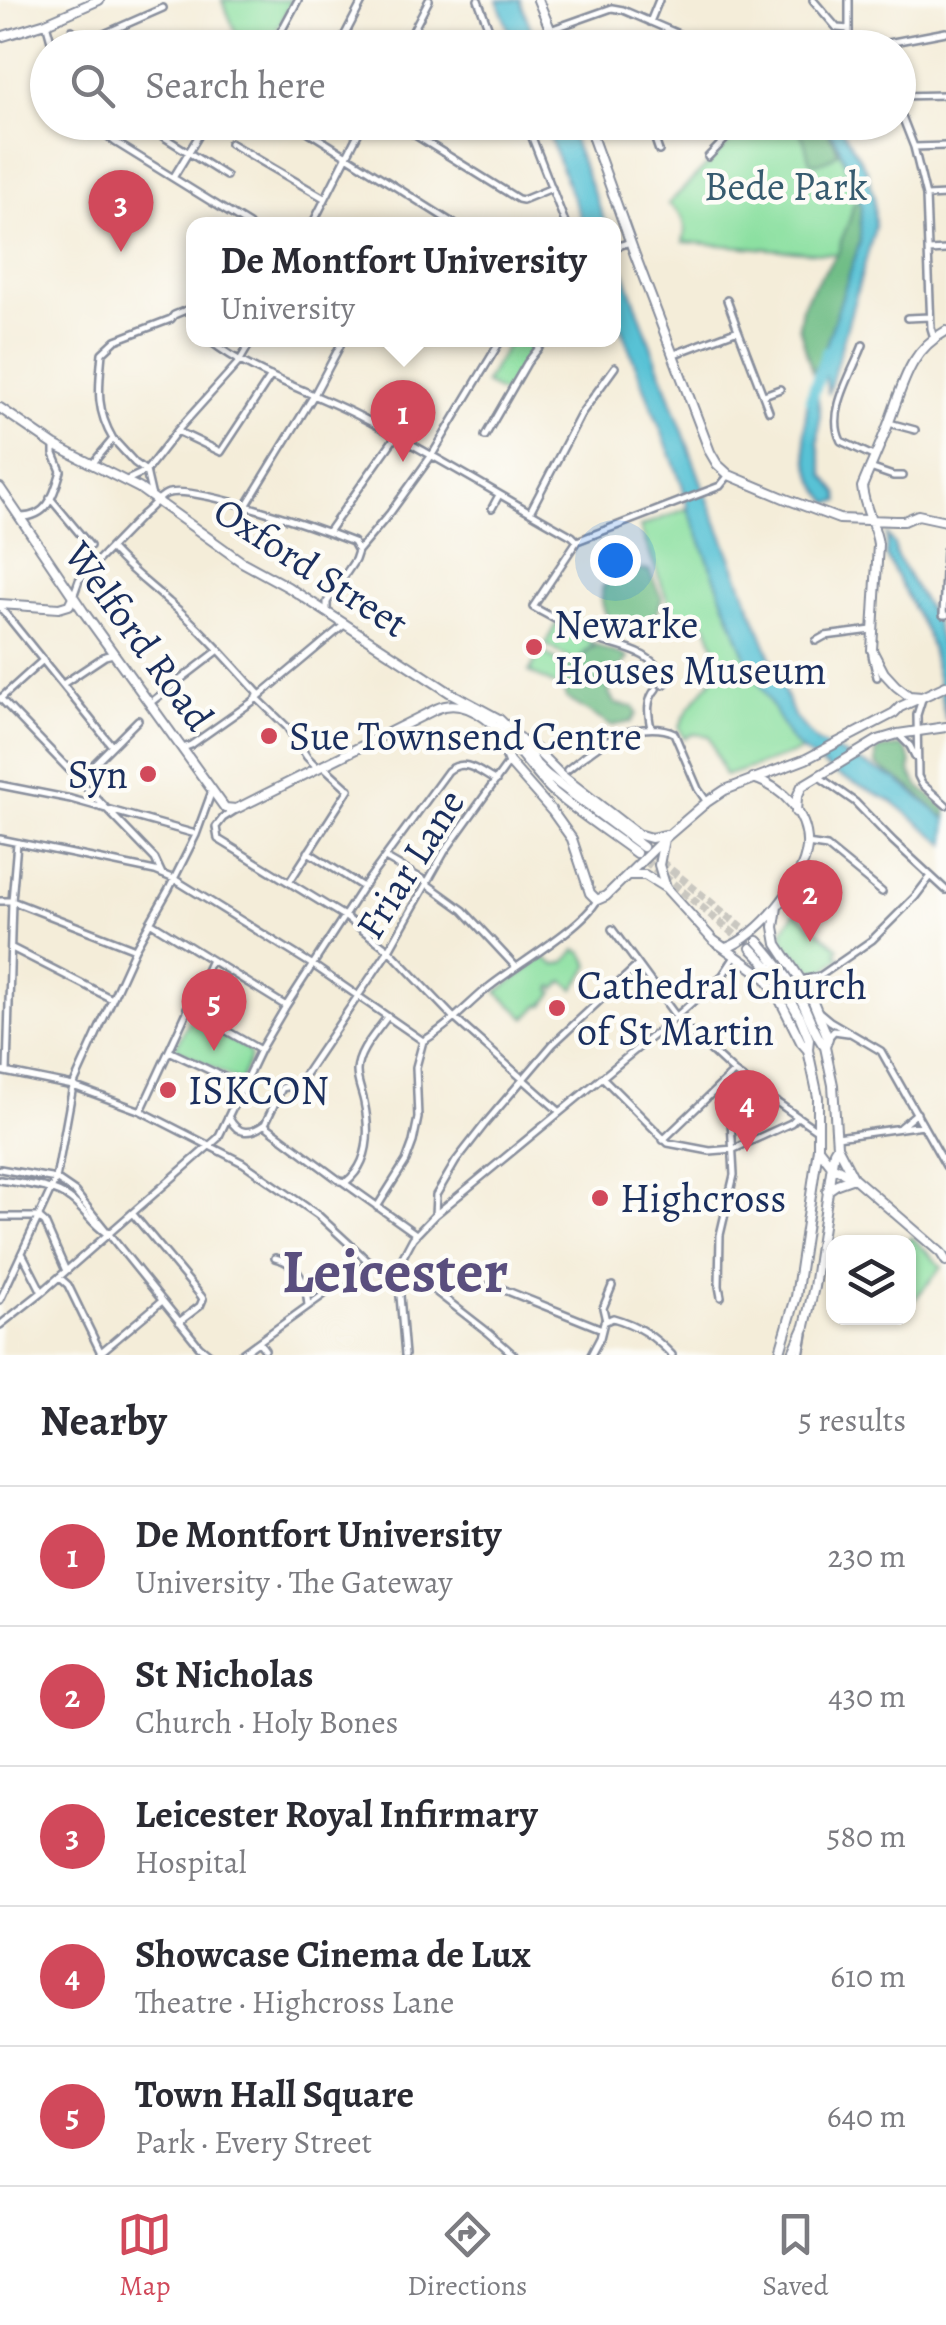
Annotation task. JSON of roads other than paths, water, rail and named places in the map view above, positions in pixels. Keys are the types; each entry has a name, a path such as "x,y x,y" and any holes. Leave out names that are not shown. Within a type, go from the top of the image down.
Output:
{"main road":[{"path":"0,37 98,0"},
{"path":"538,0 550,30"},
{"path":"594,140 672,355 717,464 729,475 839,519 904,521 918,515 946,521"},
{"path":"925,696 909,696 896,686 872,650 878,544 862,487 910,368 918,354 946,331"},
{"name":"Oxford Street","path":"0,408 54,446 155,499 232,556 499,719 520,740"},
{"name":"Welford Road","path":"0,488 212,792 225,808 236,809"},
{"path":"0,605 63,608 73,596"},
{"name":"Oxford Street","path":"433,682 440,696 436,708"},
{"path":"493,724 510,762 563,824 577,849 590,894 597,900 606,896 666,836 733,786 806,758 946,686"},
{"path":"236,809 436,708 454,703 493,724 549,787 639,850 547,775 520,740"},
{"path":"796,812 800,789 853,754 898,734 944,727"},
{"path":"520,740 637,834 651,838 666,836"},
{"path":"736,956 751,943 777,907 801,866 807,844 803,824 786,796 753,778"},
{"path":"666,836 659,865 666,888"},
{"path":"627,876 642,874 666,888 703,930 769,981 808,1050"},
{"path":"777,907 775,938 818,1010 833,1085 837,1141 854,1178"},
{"path":"726,948 751,943"},
{"path":"751,943 786,975 818,1038 826,1043"},
{"path":"751,943 792,1002 809,1040 819,1107 818,1148 796,1297 778,1355"},
{"path":"792,1355 805,1326 820,1255 837,1141"},
{"path":"818,1148 832,1166 854,1178 944,1256"},
{"path":"827,1191 854,1178"}],"street":[{"path":"282,30 298,0"},
{"path":"347,30 363,0"},
{"path":"413,30 429,0"},
{"path":"478,0 489,30"},
{"path":"650,22 659,0"},
{"path":"813,0 840,30 849,29 849,0"},
{"path":"550,30 611,4 668,30"},
{"path":"115,30 163,8"},
{"path":"46,22 48,30"},
{"path":"916,37 946,32"},
{"path":"916,96 946,95"},
{"path":"113,140 237,217"},
{"path":"169,140 226,176"},
{"path":"173,178 196,140"},
{"path":"322,140 445,217"},
{"path":"315,217 354,140"},
{"path":"423,140 518,199 552,188"},
{"path":"533,140 563,217"},
{"path":"656,140 660,151"},
{"path":"708,158 725,140"},
{"path":"911,140 926,196 934,338"},
{"path":"230,143 324,198"},
{"path":"914,147 946,146"},
{"path":"926,196 946,194"},
{"path":"621,246 630,242"},
{"path":"929,250 946,250"},
{"path":"727,300 769,410"},
{"path":"155,499 146,470 112,439 100,412 102,353 116,340 186,310"},
{"path":"908,318 930,317"},
{"path":"672,355 738,330"},
{"path":"863,345 839,407 837,433 841,440 875,457"},
{"path":"219,347 239,362 432,455 577,542"},
{"path":"124,481 146,470 248,347"},
{"path":"246,506 339,347"},
{"path":"327,613 328,602 360,548 432,455 497,347"},
{"path":"486,436 540,347"},
{"path":"530,512 582,414 615,367"},
{"path":"177,431 220,452 271,376"},
{"path":"763,395 780,389"},
{"path":"889,422 916,430"},
{"path":"328,532 398,437"},
{"path":"90,465 112,439"},
{"path":"18,517 39,514 46,508 61,471 54,446"},
{"path":"870,468 903,476"},
{"path":"650,728 648,710 653,692 668,681 649,657 581,634 534,607 577,542 712,490 729,475"},
{"path":"73,596 79,580 155,499 165,494 183,492 246,506 328,532 360,548"},
{"path":"492,508 499,495"},
{"path":"50,498 90,546"},
{"path":"110,548 218,650 255,698 287,726 307,757 348,788 290,881"},
{"path":"946,550 946,615"},
{"path":"9,617 17,604"},
{"path":"0,605 112,746"},
{"path":"183,748 255,698 344,625"},
{"path":"821,628 825,636"},
{"path":"816,641 825,636 872,630"},
{"path":"150,704 218,650"},
{"path":"872,650 876,677"},
{"path":"63,684 113,654"},
{"path":"43,660 0,699 155,858 162,874"},
{"path":"925,696 918,707 920,782 946,805"},
{"path":"78,780 138,720"},
{"path":"568,770 611,736 650,728 668,729 674,732 707,802"},
{"path":"898,734 917,760"},
{"name":"Friar Lane","path":"264,1124 282,1088 298,1083 358,996 445,851 510,762"},
{"path":"0,1325 218,1138 286,1006 363,887 452,767 470,765 496,782"},
{"path":"822,773 824,782 855,802 946,890"},
{"path":"0,786 71,799 192,833"},
{"path":"0,1300 56,1178 73,1086 135,949 196,834 212,792"},
{"path":"236,809 216,827 218,839 344,916 389,950 453,1017 560,1112"},
{"path":"0,839 174,879 313,965 422,1041"},
{"path":"18,843 3,1071 73,1086 141,1110 284,1189 380,1270 397,1268"},
{"path":"807,844 827,847 882,892"},
{"path":"308,852 363,887"},
{"path":"386,858 463,910 516,967"},
{"path":"802,980 838,966 872,940 930,876"},
{"path":"374,1205 406,1161 421,1118 415,1080 422,1041 583,918 597,900"},
{"path":"0,901 12,901 135,949"},
{"path":"150,922 286,1006"},
{"path":"612,928 675,1018 734,1072 818,1132"},
{"path":"12,948 113,999"},
{"path":"397,1268 415,1236 435,1215 675,1018 723,974 736,956"},
{"path":"141,1110 212,960"},
{"path":"435,1215 436,1195 473,1138 553,1044 638,965"},
{"path":"188,1008 260,1050"},
{"path":"818,1010 881,1051 946,1166"},
{"path":"344,1182 353,1176 366,1149 366,1112 358,1068 364,1050 387,1016"},
{"path":"826,1043 837,1030 851,1033"},
{"path":"168,1050 243,1086"},
{"path":"663,1140 734,1072"},
{"path":"602,1077 668,1144 710,1151 734,1149 814,1116 819,1107"},
{"path":"721,1297 720,1235 734,1174 730,1103"},
{"path":"897,1128 917,1113"},
{"path":"229,1118 243,1132 264,1124 422,1241"},
{"path":"837,1141 923,1125"},
{"path":"0,1169 56,1178 75,1192 206,1355"},
{"path":"0,1180 50,1189 70,1198 108,1234"},
{"path":"132,1213 202,1296 200,1306 179,1322"},
{"path":"0,1217 38,1217 44,1222 66,1271"},
{"path":"23,1253 42,1292"},
{"path":"275,1258 293,1265 302,1278 308,1306"},
{"path":"240,1355 368,1262"},
{"path":"397,1268 402,1280"},
{"path":"59,1277 68,1286 101,1354 162,1301"},
{"path":"405,1355 399,1284 410,1277 490,1333 514,1355"},
{"path":"490,1284 602,1329"},
{"path":"590,1355 606,1321 603,1308 612,1286"},
{"path":"606,1321 618,1319 649,1334 670,1355"},
{"path":"800,1355 805,1326"},
{"path":"258,1342 265,1350"}],"water":[{"path":"497,0 520,0 531,30 508,30"},
{"path":"551,140 573,140 603,217 580,217"},
{"path":"835,140 848,140 867,171 874,197 875,227 828,394 822,357 860,242 861,203"},
{"path":"621,264 708,500 794,716 817,742 896,779 946,819 946,845 893,802 834,773 790,739 747,660 621,328"},
{"path":"814,375 824,475 840,501 830,503 812,474 805,442"},
{"path":"887,535 935,621 946,664 946,721 931,647 886,556"}],"waterway":[{"path":"811,399 827,352"}],"tunnel":[{"path":"643,847 758,941"},
{"path":"636,853 751,948"}],"place":[{"name":"Leicester Royal Infirmary","path":"121,252"},
{"name":"De Montfort University","path":"403,462"},
{"name":"Newarke Houses Museum","path":"534,647"},
{"name":"Sue Townsend Centre","path":"269,736"},
{"name":"Syn","path":"148,774"},
{"name":"St Nicholas","path":"810,942"},
{"name":"Cathedral Church of St Martin","path":"557,1008"},
{"name":"Town Hall Square","path":"214,1051"},
{"name":"ISKCON","path":"168,1090"},
{"name":"Showcase Cinema de Lux","path":"747,1152"},
{"name":"Highcross","path":"600,1198"}],"district":[{"name":"Leicester","path":"395,1272"}],"park label":[{"name":"Bede Park","path":"786,186"}]}
